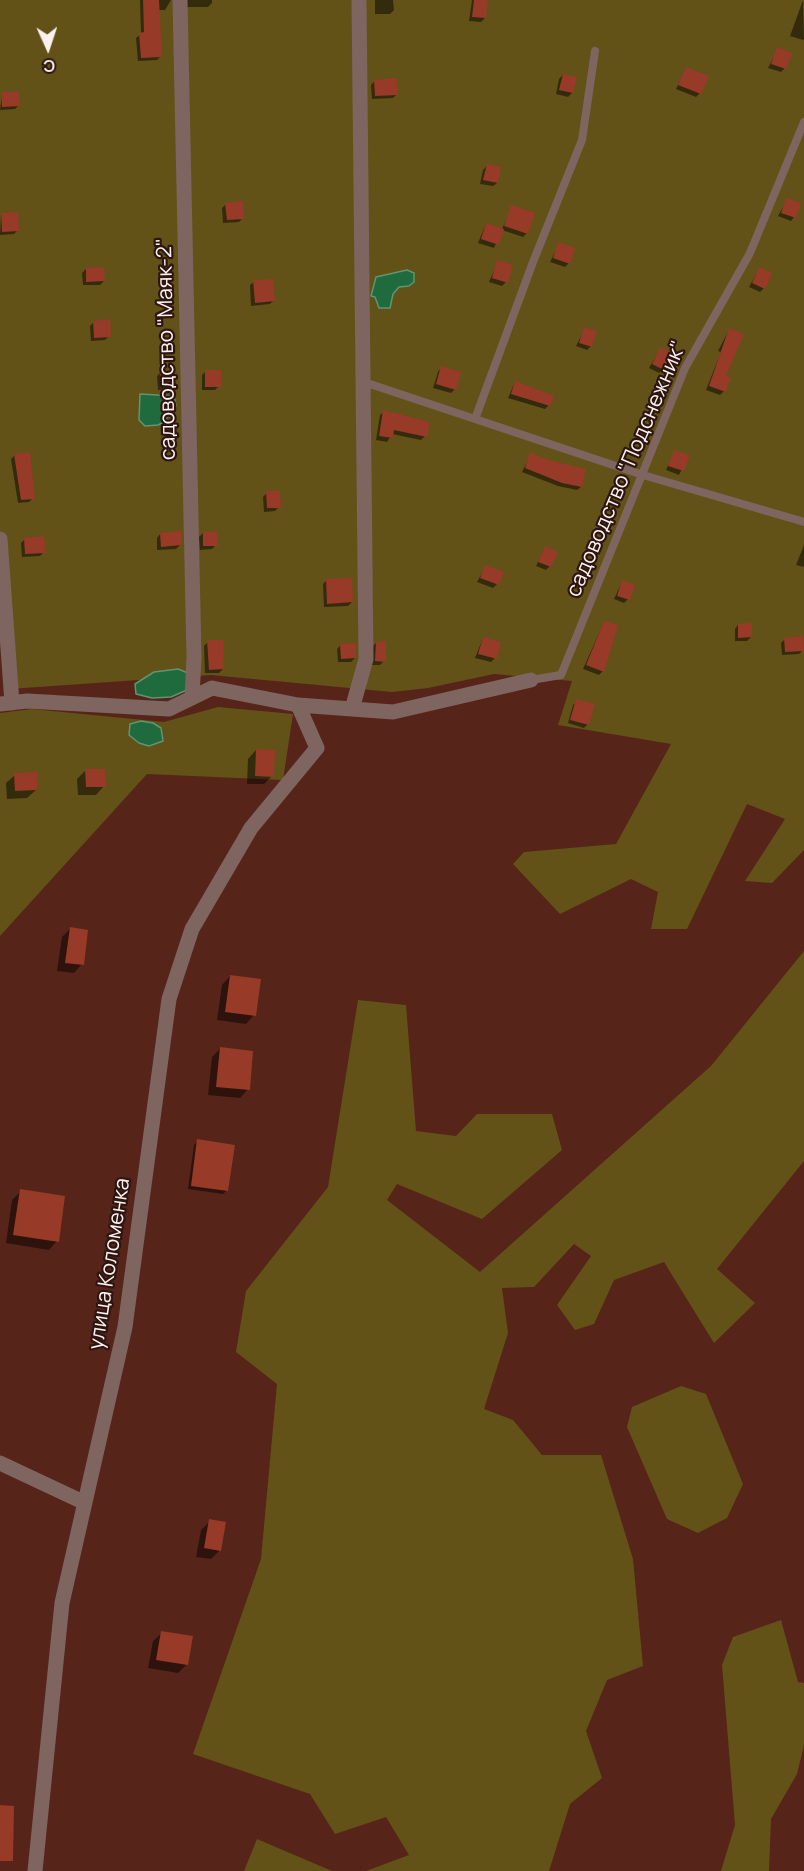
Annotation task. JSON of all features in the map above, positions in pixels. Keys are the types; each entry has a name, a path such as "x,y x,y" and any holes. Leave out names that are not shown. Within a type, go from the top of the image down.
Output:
{"street":[{"name":"садоводство \"Маяк-2\"","path":"180,0 194,658 192,698"},
{"path":"352,709 366,659 359,0"},
{"path":"0,539 6,704 27,701 169,709 212,688 298,705 393,712 531,680"},
{"name":"улица Коломенка","path":"35,1871 62,1603 83,1502 125,1327 169,999 192,929 251,828 317,748 298,705"},
{"path":"0,1463 83,1502"}],"lane":[{"path":"475,419 533,262 582,140 595,51"},
{"name":"садоводство \"Подснежник\"","path":"531,680 561,675 685,368 750,253 804,122"},
{"path":"364,382 643,475 804,522"}],"shaded area":[{"path":"0,0 804,0 804,850 772,883 745,881 785,819 747,804 687,929 651,929 658,892 631,879 560,914 513,864 524,852 616,844 671,744 558,725 572,681 494,674 428,688 392,692 211,675 9,689 0,536"},
{"path":"407,270 414,273 414,282 409,286 399,287 393,294 390,308 379,308 375,297 371,296 376,277"},
{"path":"140,394 174,396 176,406 169,410 166,421 158,425 145,426 139,420"},
{"path":"178,669 188,673 187,690 171,697 152,698 136,694 135,684 154,672"},
{"path":"218,707 293,714 283,780 147,774 0,936 0,713 32,709 164,722"},
{"path":"141,721 153,723 161,728 163,741 149,746 139,743 129,735 130,724"},
{"path":"804,951 804,1161 717,1269 755,1303 714,1343 664,1262 614,1280 594,1324 575,1330 557,1305 591,1256 574,1244 534,1287 502,1288 508,1333 484,1409 513,1420 542,1455 601,1455 633,1559 643,1666 607,1680 586,1731 602,1778 570,1804 549,1871 366,1871 409,1855 386,1817 335,1834 310,1794 193,1754 261,1559 277,1384 236,1352 246,1291 328,1187 358,1000 406,1005 416,1131 456,1136 477,1114 552,1114 562,1150 482,1219 397,1184 387,1200 480,1272 711,1066"},
{"path":"681,1386 706,1394 743,1484 727,1518 698,1533 667,1519 627,1427 632,1407"},
{"path":"781,1620 798,1682 804,1683 804,1745 797,1774 771,1819 769,1871 721,1871 735,1825 722,1665 733,1637"},
{"path":"257,1839 332,1871 244,1871"}],"building":[{"path":"143,0 159,0 162,57 141,58 139,33 144,32"},
{"path":"474,0 488,0 486,18 472,17"},
{"path":"777,47 792,53 786,69 771,64"},
{"path":"686,67 709,76 701,94 678,85"},
{"path":"563,74 577,77 573,93 559,90"},
{"path":"397,78 398,95 375,96 374,80"},
{"path":"1,92 19,92 20,106 2,107"},
{"path":"487,164 501,167 498,183 483,180"},
{"path":"786,198 801,203 796,218 781,213"},
{"path":"243,201 244,219 227,220 225,203"},
{"path":"511,205 535,213 528,234 504,226"},
{"path":"18,212 19,231 2,232 1,213"},
{"path":"486,223 504,229 499,245 481,239"},
{"path":"558,242 575,248 570,264 553,258"},
{"path":"497,260 513,265 508,283 492,278"},
{"path":"104,267 105,281 86,282 86,268"},
{"path":"759,267 772,273 765,289 752,283"},
{"path":"273,279 275,301 255,303 253,280"},
{"path":"110,319 111,337 94,338 93,321"},
{"path":"584,327 597,331 592,347 579,343"},
{"path":"729,328 744,334 726,376 731,378 726,392 709,386"},
{"path":"660,347 672,353 664,370 652,364"},
{"path":"441,366 461,372 456,390 436,384"},
{"path":"176,370 176,386 161,387 160,371"},
{"path":"205,370 221,370 221,387 205,387"},
{"path":"515,381 554,396 550,406 511,394"},
{"path":"383,410 430,422 427,437 394,430 393,438 379,436"},
{"path":"674,450 690,455 684,471 668,466"},
{"path":"30,452 35,499 21,500 14,454"},
{"path":"530,452 545,459 586,469 582,487 562,483 525,468"},
{"path":"266,491 280,491 281,508 267,508"},
{"path":"181,531 182,545 161,547 160,533"},
{"path":"217,531 218,546 203,546 203,532"},
{"path":"44,536 46,553 25,554 24,538"},
{"path":"545,546 558,552 551,567 538,562"},
{"path":"485,565 504,572 499,585 480,578"},
{"path":"352,578 353,602 327,604 326,579"},
{"path":"622,580 635,585 630,600 617,596"},
{"path":"604,621 618,625 604,672 586,665"},
{"path":"752,623 752,637 738,638 738,624"},
{"path":"803,636 804,651 785,652 784,638"},
{"path":"483,637 501,642 497,659 478,654"},
{"path":"207,640 223,640 224,669 209,670"},
{"path":"386,641 386,662 375,661 376,642"},
{"path":"356,643 356,658 341,659 340,644"},
{"path":"576,699 595,704 589,725 570,720"},
{"path":"256,749 275,750 274,777 255,776"},
{"path":"85,769 105,769 106,787 86,787"},
{"path":"37,772 37,790 15,791 14,773"},
{"path":"70,927 88,930 84,965 65,963"},
{"path":"230,975 261,979 256,1016 225,1012"},
{"path":"220,1047 253,1051 250,1090 216,1087"},
{"path":"197,1139 235,1145 228,1191 191,1186"},
{"path":"20,1189 65,1196 59,1242 13,1235"},
{"path":"209,1519 226,1522 221,1551 204,1548"},
{"path":"161,1631 193,1636 188,1665 156,1660"},
{"path":"0,1805 14,1806 13,1861 0,1861"}]}
